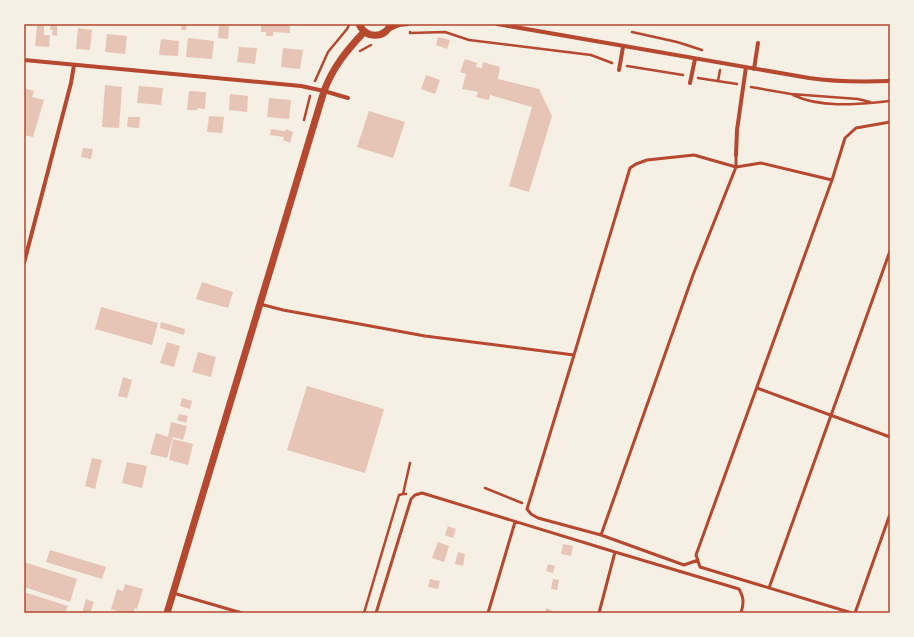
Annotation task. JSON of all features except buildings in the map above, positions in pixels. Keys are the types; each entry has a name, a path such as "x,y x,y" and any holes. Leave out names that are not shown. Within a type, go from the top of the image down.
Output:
{"street":[{"path":"359,24 364,32 374,36 384,33 389,27 408,24"},
{"path":"497,24 746,68 831,81 890,81"},
{"path":"167,613 324,91 336,65 351,45 364,32"},
{"path":"754,69 758,43"},
{"path":"619,70 623,47"},
{"path":"690,83 695,59"},
{"path":"24,60 301,86 348,98"},
{"path":"24,263 71,83 74,65"},
{"path":"736,156 737,130 746,68"}],"lane":[{"path":"890,122 856,128 845,138 832,180 696,555 700,567 854,613 890,514"},
{"path":"698,560 684,565 601,536 538,518 531,514 527,509 630,168 647,160 694,155 736,167 761,164 832,180"},
{"path":"601,536 693,275 736,167 736,156"},
{"path":"769,588 890,251"},
{"path":"260,304 283,310 425,336 574,355"},
{"path":"757,388 890,438"},
{"path":"376,613 411,498 415,495 422,494 738,589 743,596 744,605 741,613"},
{"path":"488,613 515,522"},
{"path":"599,613 615,552"},
{"path":"173,592 242,613"}],"path":[{"path":"315,79 328,52 347,29 349,24"},
{"path":"410,31 410,33 445,32 469,40 591,55 609,63 791,94 858,99 870,102"},
{"path":"632,32 677,42 708,51"},
{"path":"718,81 720,70"},
{"path":"791,94 804,100 828,103 852,104 890,100"},
{"path":"403,494 410,463"},
{"path":"485,488 528,506"},
{"path":"364,613 399,495"}]}
